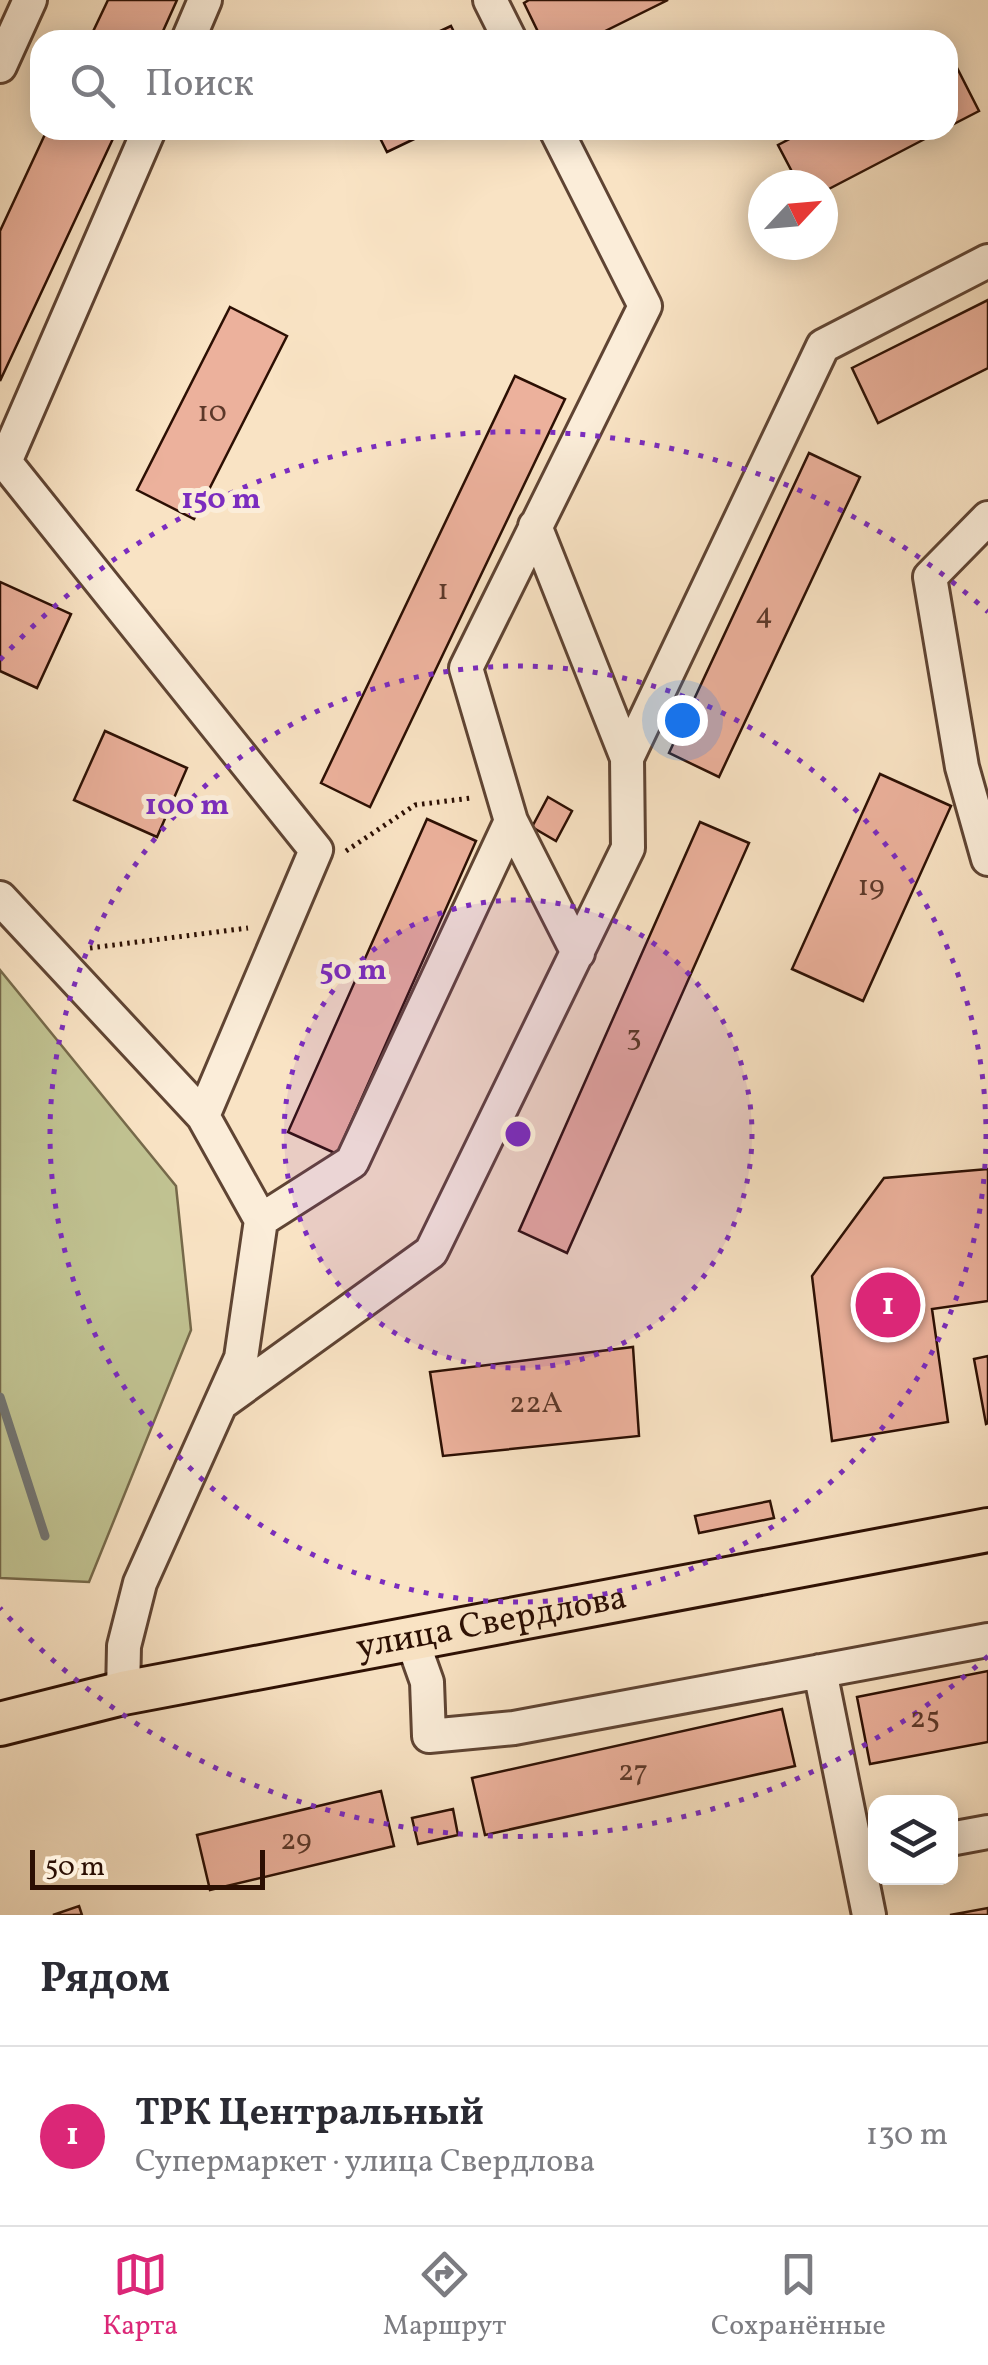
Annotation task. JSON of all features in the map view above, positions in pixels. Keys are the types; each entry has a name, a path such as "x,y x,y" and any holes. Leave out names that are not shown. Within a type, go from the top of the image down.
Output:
{"main road":[{"name":"улица Свердлова","path":"0,1724 122,1693 988,1530"}],"street":[{"path":"0,66 30,0"},
{"path":"192,30 205,0"},
{"path":"490,0 505,30"},
{"path":"145,140 5,462 316,850 204,1116"},
{"path":"561,140 645,306 466,668 507,807 578,954"},
{"path":"627,758 822,346 988,261"},
{"path":"988,518 930,577 962,767 988,859"},
{"path":"223,1402 431,1252 628,848 627,758 536,526"},
{"path":"262,1220 352,1162 507,807"},
{"path":"0,898 204,1116 262,1220 241,1358 140,1583 124,1646 122,1693"},
{"path":"410,1637 428,1682 428,1736 514,1728 988,1640"},
{"path":"820,1671 866,1855 869,1915"},
{"path":"958,1838 988,1832"}],"path":[{"path":"302,884 414,805 507,807"},
{"path":"50,953 254,927"}],"green space":[{"path":"0,970 176,1186 191,1330 89,1582 0,1578"}],"building":[{"path":"108,0 177,0 164,30 94,30"},
{"path":"668,0 607,30 537,30 524,3"},
{"path":"958,70 979,111 958,122"},
{"path":"42,140 112,140 0,381 0,231"},
{"path":"381,140 412,140 387,152"},
{"path":"788,140 923,140 838,184 838,170 791,170 778,145"},
{"path":"988,300 988,368 878,423 852,368"},
{"path":"230,307 287,336 194,519 137,490"},
{"path":"515,376 565,399 370,807 321,783"},
{"path":"809,453 860,477 719,777 669,753"},
{"path":"0,582 71,614 37,688 0,671"},
{"path":"105,731 187,768 157,837 74,800"},
{"path":"880,774 951,806 863,1001 792,969"},
{"path":"548,797 572,811 556,841 532,827"},
{"path":"427,819 476,841 337,1154 288,1132"},
{"path":"700,822 749,843 567,1253 519,1231"},
{"path":"988,1169 988,1301 932,1309 948,1422 832,1441 812,1276 884,1178"},
{"path":"633,1347 639,1436 443,1456 430,1372"},
{"path":"988,1356 988,1423 986,1424 974,1359"},
{"path":"770,1501 774,1518 699,1533 695,1516"},
{"path":"988,1671 988,1742 870,1764 857,1697"},
{"path":"782,1709 795,1766 485,1835 472,1778"},
{"path":"381,1791 394,1846 210,1890 197,1835"},
{"path":"453,1809 458,1835 418,1844 412,1818"},
{"path":"79,1906 82,1915 53,1915"},
{"path":"988,1908 988,1915 950,1915"}],"waterway":[{"path":"0,1397 45,1536"}],"place":[{"name":"ТРК Центральный","path":"888,1305"}]}
